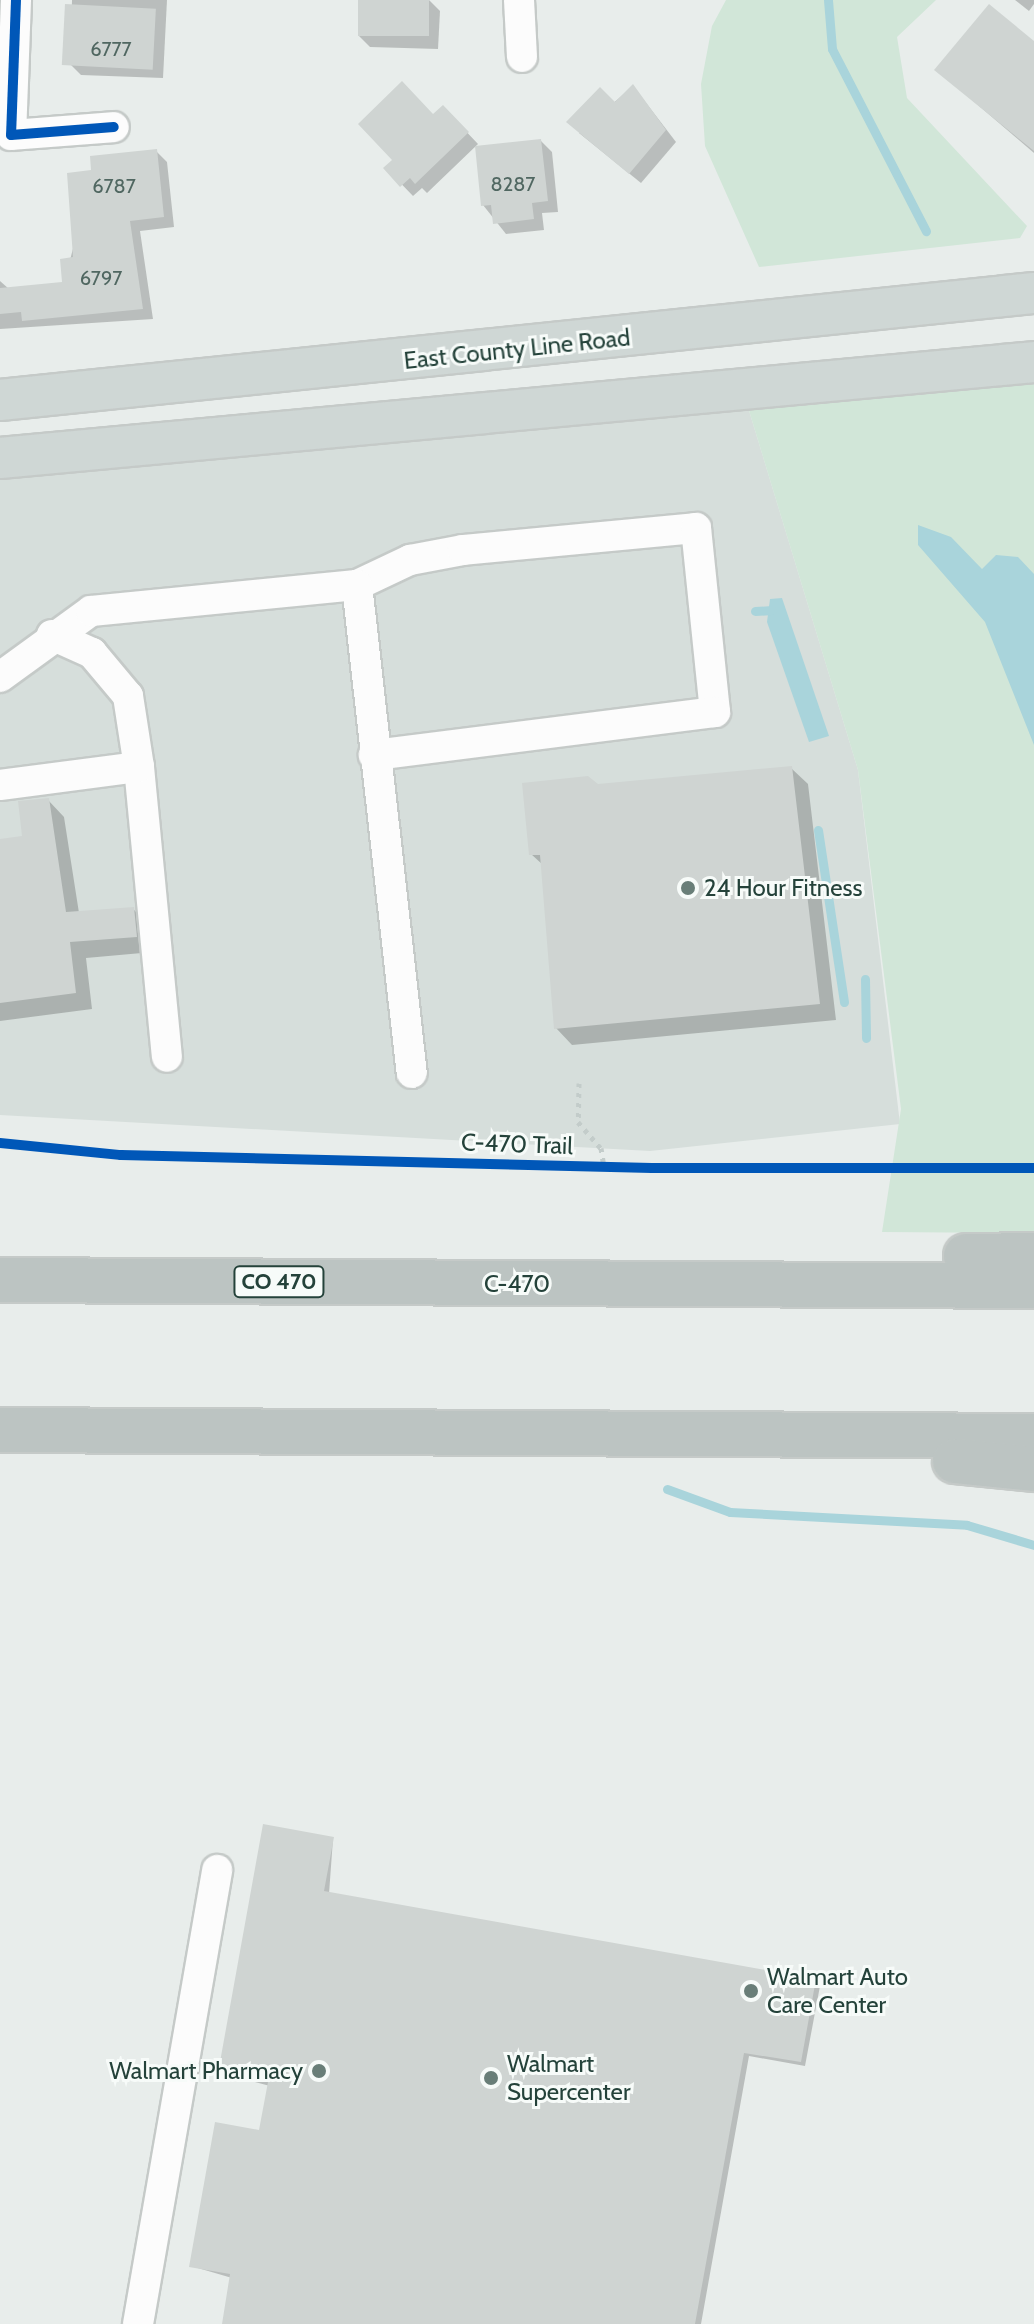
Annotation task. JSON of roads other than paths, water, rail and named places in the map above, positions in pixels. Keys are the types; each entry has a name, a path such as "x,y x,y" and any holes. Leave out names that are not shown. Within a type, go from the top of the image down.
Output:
{"highway":[{"path":"558,1284 701,1257 1034,1255"},
{"name":"C-470","path":"0,1280 1034,1286"},
{"path":"0,1430 1034,1436"},
{"path":"534,1434 645,1452 1034,1469"}],"main road":[{"name":"East County Line Road","path":"0,400 1034,293"},
{"path":"0,458 1034,362"}],"street":[{"path":"16,0 11,135 114,127"},
{"path":"519,0 522,57"},
{"path":"0,677 52,635 91,611 141,601 357,585 410,560 463,550 696,528 715,712 374,755"},
{"path":"357,585 412,1073"},
{"path":"52,635 92,653 128,696 139,767 167,1057"},
{"path":"0,785 139,767"},
{"path":"138,2324 217,1870"}],"water":[{"path":"918,525 951,537 982,569 996,555 1018,557 1034,574 1034,745 985,622 918,545"},
{"path":"782,598 829,736 809,742 767,622 770,599"}],"waterway":[{"path":"828,0 832,49 926,231"},
{"path":"755,611 772,610"},
{"path":"818,830 844,1002"},
{"path":"865,979 866,1038"},
{"path":"667,1489 730,1512 967,1525 1034,1545"}],"place":[{"name":"24 Hour Fitness","path":"688,888"},
{"name":"Walmart Auto Care Center","path":"751,1991"},
{"name":"Walmart Pharmacy","path":"319,2071"},
{"name":"Walmart Supercenter","path":"491,2078"}]}
